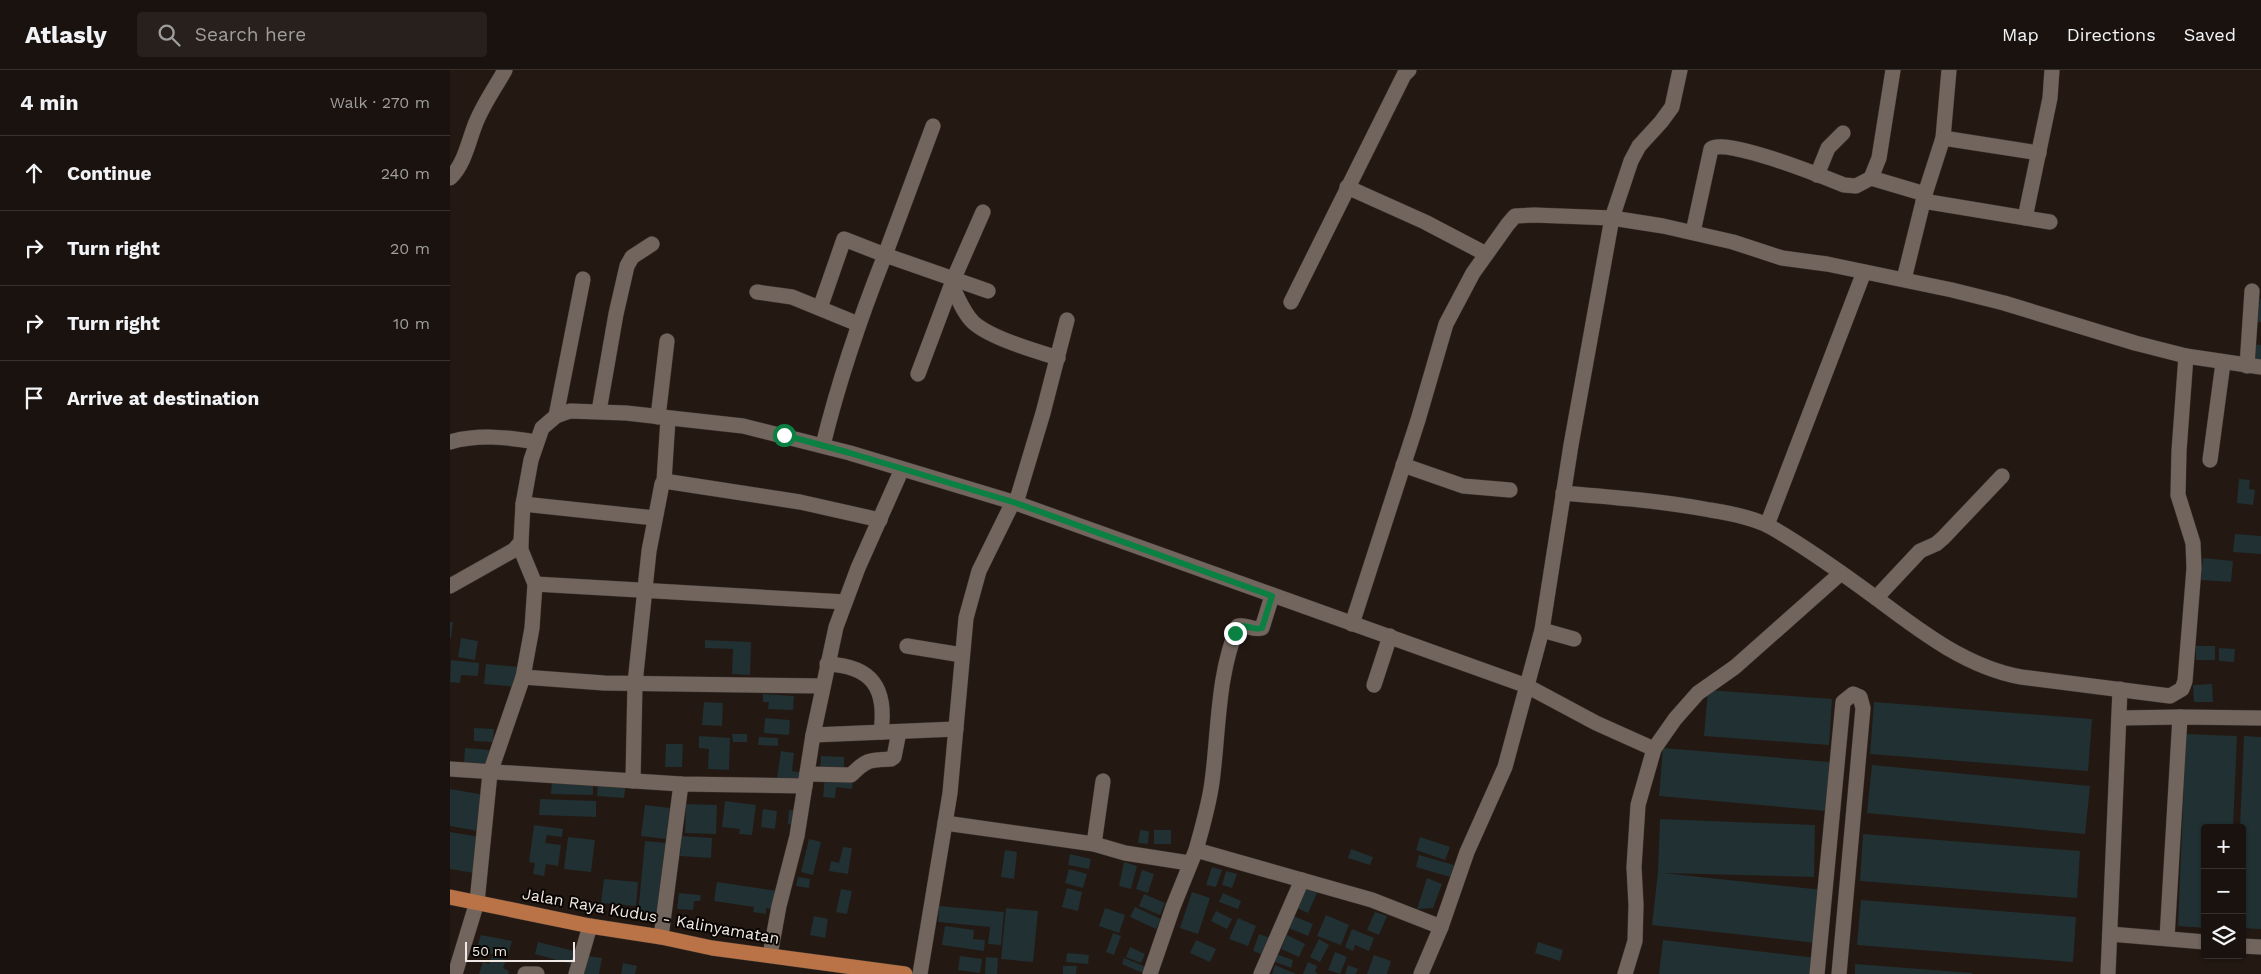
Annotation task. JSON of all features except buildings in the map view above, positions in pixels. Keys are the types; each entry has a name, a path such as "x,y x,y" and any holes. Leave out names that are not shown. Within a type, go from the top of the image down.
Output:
{"main road":[{"name":"Jalan Raya Kudus - Kalinyamatan","path":"450,897 590,926 661,937 712,948 905,974"}],"street":[{"path":"450,178 458,168 475,124 505,70"},
{"path":"1291,302 1347,187 1404,75 1409,70"},
{"path":"1421,974 1441,927 1467,852 1504,766 1542,630 1563,493 1612,218 1631,161 1639,146 1662,122 1672,107 1680,70"},
{"path":"1693,232 1708,160 1713,146 1732,147 1850,186 1860,185 1871,178 1879,158 1893,70"},
{"path":"1904,279 1924,197 1943,138 1949,70"},
{"path":"2025,218 2050,98 2052,70"},
{"path":"823,445 836,390 858,324 933,126"},
{"path":"1818,175 1828,148 1843,134"},
{"path":"1943,138 2039,152"},
{"path":"1871,178 1924,197 2050,222"},
{"path":"1347,187 1417,218 1486,254"},
{"path":"918,374 953,282 983,212"},
{"path":"1352,624 1446,324 1486,254 1515,216 1612,218 1693,232 1733,242 1782,258 1904,279 2004,303 2110,336 2186,356 2254,367 2252,291"},
{"path":"820,308 841,238 953,282 988,291"},
{"path":"599,410 616,314 627,266 632,258 652,244"},
{"path":"1767,525 1864,272"},
{"path":"556,416 583,279"},
{"path":"953,282 968,315 982,328 1027,349 1058,358"},
{"path":"757,292 792,297 858,324"},
{"path":"920,974 945,824 966,618 972,589 984,558 1014,502 1058,358 1067,320"},
{"path":"633,780 635,683 655,518 664,481 663,418 667,341"},
{"path":"1563,493 1686,506 1731,514 1767,525 1841,573 1919,631 1990,670 2021,677 2170,696 2182,689 2185,681 2194,568 2193,544 2178,495 2179,451 2186,356"},
{"path":"2210,460 2223,363"},
{"path":"455,974 477,902 490,773 523,677 532,628 535,584 521,550 521,542 524,504 536,442 542,428 556,416 570,410 599,410 743,426 823,445 1014,502 1527,686 1596,723 1654,749"},
{"path":"450,442 484,437 511,438 536,442"},
{"path":"1403,465 1463,486 1510,490"},
{"path":"770,955 779,906 797,836 826,664 836,627 902,469"},
{"path":"1876,598 1920,551 1936,544 1943,538 2002,476"},
{"path":"664,481 800,502 880,520"},
{"path":"524,504 655,518"},
{"path":"450,586 514,550 521,542"},
{"path":"1625,974 1635,941 1634,867 1638,805 1654,749 1674,719 1698,693 1735,667 1841,573"},
{"path":"535,584 845,602"},
{"path":"1150,974 1192,856 1212,784 1219,703 1226,662 1235,633 1238,626 1242,625 1258,630 1262,628 1272,596"},
{"path":"1542,630 1574,639"},
{"path":"1374,685 1390,636"},
{"path":"907,646 962,656"},
{"path":"826,664 854,668 869,677 882,701 881,732"},
{"path":"523,677 635,683 822,686"},
{"path":"2108,974 2120,690"},
{"path":"1817,974 1843,702 1853,694 1860,697 1863,708 1839,974"},
{"path":"2167,938 2180,717"},
{"path":"2119,718 2261,718"},
{"path":"813,735 956,729"},
{"path":"450,769 680,784 806,780 851,774 860,765 871,760 891,759 894,757 899,732"},
{"path":"1094,844 1103,781"},
{"path":"661,937 680,784"},
{"path":"1831,821 1853,822"},
{"path":"945,824 1094,844 1125,852 1192,856 1302,880 1372,900 1441,927"},
{"path":"1261,974 1302,880"},
{"path":"576,974 590,926"},
{"path":"2110,934 2201,942"},
{"path":"2246,946 2261,947"},
{"path":"1819,950 1841,953"},
{"path":"525,974 537,974"}],"route":[{"path":"784,435 1016,503 1272,596 1262,628 1258,630 1242,625 1238,626 1235,633"}]}
